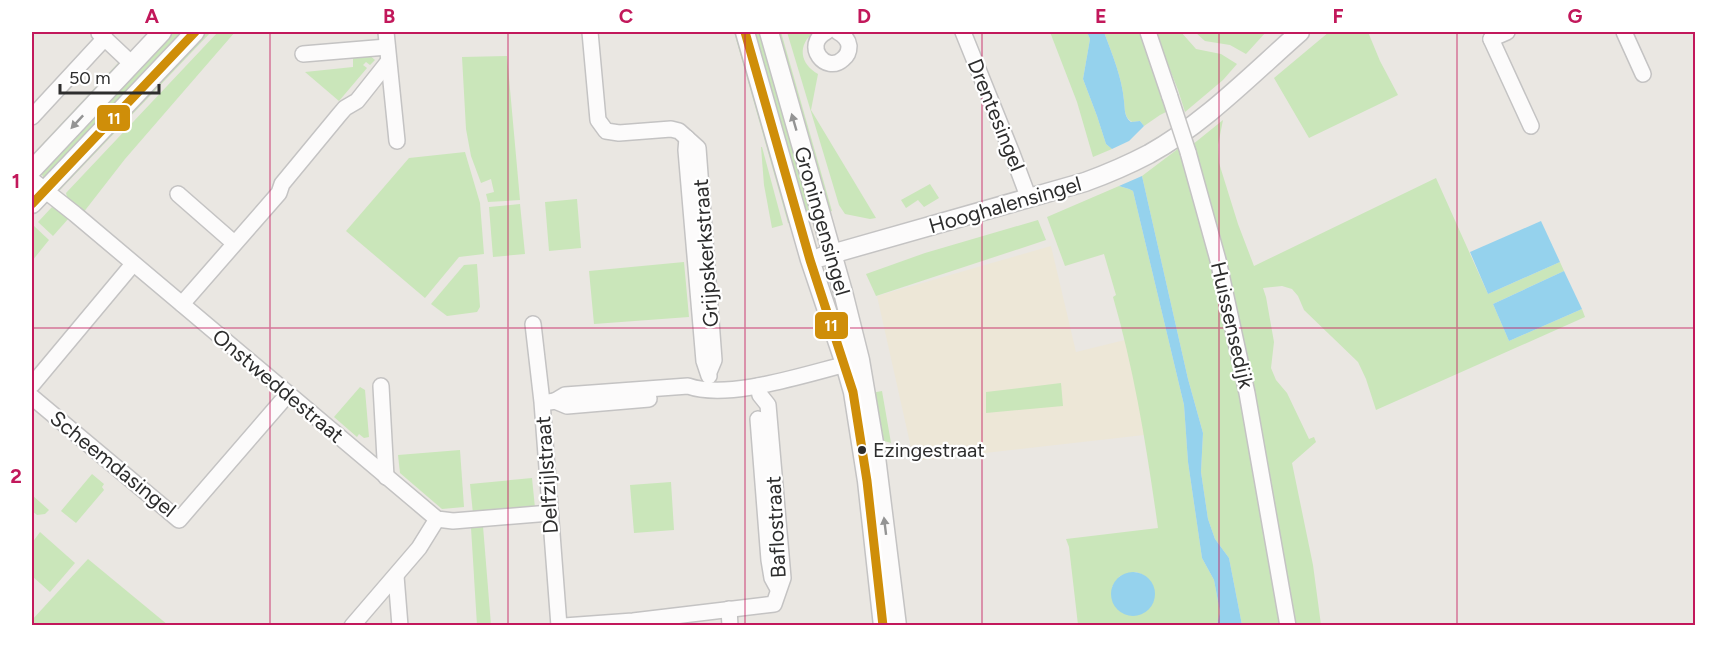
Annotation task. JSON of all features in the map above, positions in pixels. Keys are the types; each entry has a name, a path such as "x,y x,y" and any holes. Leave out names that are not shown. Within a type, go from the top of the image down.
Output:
{"street":[{"path":"32,170 162,32"},
{"path":"36,192 195,32"},
{"name":"Grijpskerkstraat","path":"590,32 598,120 606,130 619,133 670,129 679,131 698,148 714,360 704,389"},
{"name":"Groningensingel","path":"745,32 810,260 852,362 875,449 897,626"},
{"name":"Groningensingel","path":"769,32 843,292 852,362 853,392 867,481 884,626"},
{"path":"826,32 818,38 815,48 820,58 828,63 839,62 847,55 849,46 845,33"},
{"name":"Drentesingel","path":"963,32 1029,199"},
{"name":"Huissensedijk","path":"1148,32 1188,152 1218,260 1247,393 1288,626"},
{"name":"Hooghalensingel","path":"810,260 1029,199 1118,170 1191,127 1300,32"},
{"path":"1508,32 1496,35 1531,126"},
{"path":"1624,32 1643,74"},
{"path":"32,117 101,35 132,64"},
{"path":"303,54 387,47"},
{"path":"182,304 279,193 282,184 345,108 357,101 387,47"},
{"path":"387,47 397,141"},
{"name":"Onstweddestraat","path":"36,192 75,214 437,519"},
{"path":"178,194 234,243"},
{"path":"32,385 133,264"},
{"name":"Delfzijlstraat","path":"533,324 548,402 550,513 559,626"},
{"path":"548,402 567,406 689,395 704,389 759,391 852,362"},
{"path":"381,386 386,477"},
{"name":"Baflostraat","path":"564,626 633,621 774,604 778,590 772,578 769,560 757,405 759,391"},
{"name":"Scheemdasingel","path":"32,397 179,520 288,394"},
{"path":"352,626 419,548 437,519 453,521 550,513"},
{"path":"396,576 399,626"},
{"path":"729,609 730,626"}],"shaded area":[{"path":"1051,246 1076,352 1133,338 1153,434 914,461 877,296"}],"green space":[{"path":"168,32 192,32 45,180 42,167"},
{"path":"202,32 211,32 60,190 59,185"},
{"path":"218,32 235,32 125,159 83,213 68,201 66,193"},
{"path":"734,32 740,32 795,222 788,223"},
{"path":"749,32 766,32 817,215 802,219"},
{"path":"774,32 781,32 832,211 826,213"},
{"path":"787,32 814,32 803,48 804,60 818,74 811,110 876,218 845,214 839,205"},
{"path":"1050,32 1087,32 1090,39 1083,79 1106,144 1112,149 1093,157 1077,102"},
{"path":"1104,32 1143,32 1168,111 1144,126 1140,121 1132,122 1126,116 1119,74"},
{"path":"1155,32 1181,32 1196,49 1221,54 1237,64 1223,80 1185,112"},
{"path":"1195,32 1266,32 1246,54 1230,45 1205,41"},
{"path":"1329,32 1368,32 1398,95 1309,138 1274,78"},
{"path":"353,55 369,55 375,60 370,65 366,62 363,65 367,68 339,101 305,72 353,67"},
{"path":"507,56 520,200 488,202 486,194 494,192 491,179 481,183 471,156 466,129 462,57"},
{"path":"119,62 122,67 32,164 32,155"},
{"path":"1223,120 1218,145 1219,163 1254,266 1436,178 1488,294 1560,262 1564,271 1493,304 1509,341 1582,309 1585,317 1376,410 1358,362 1304,310 1292,289 1282,286 1263,288 1274,342 1271,368 1276,380 1287,393 1309,439 1314,437 1316,442 1292,463 1313,565 1321,625 1294,625 1271,480 1244,346 1218,235 1192,145"},
{"path":"1183,145 1228,319 1285,625 1242,625 1229,558 1215,539 1208,519 1201,472 1203,433 1188,379 1142,176"},
{"path":"761,147 783,225 772,228 764,185"},
{"path":"465,152 480,203 484,254 459,257 425,298 346,231 409,158"},
{"path":"930,184 939,198 924,207 918,200 906,208 901,200"},
{"path":"1119,186 1133,191 1184,405 1188,462 1202,558 1214,580 1220,612 1217,625 1078,625 1069,547 1066,539 1158,528 1134,383 1113,297 1116,295 1104,254 1065,266 1047,217","holes":["1136,572 1152,584 1154,590 1152,602 1144,612 1112,587 1120,576"]},
{"path":"577,199 581,248 549,251 545,202"},
{"path":"520,204 525,254 493,257 489,207"},
{"path":"52,207 69,218 53,236 38,222"},
{"path":"1038,220 1046,240 876,296 866,274 925,253"},
{"path":"34,226 49,240 32,261 32,229"},
{"path":"684,262 689,317 594,324 589,271"},
{"path":"477,264 480,307 477,312 447,316 431,304 464,265"},
{"path":"1061,383 1063,406 986,413 986,392"},
{"path":"360,387 365,390 369,437 364,438 359,434 357,437 334,417"},
{"path":"882,391 891,443 881,440 879,435 882,429 877,406 872,402 871,393"},
{"path":"460,450 464,507 442,509 400,473 398,455"},
{"path":"92,474 104,484 102,487 104,490 76,523 61,511"},
{"path":"532,478 535,508 473,514 470,484"},
{"path":"671,482 674,530 634,533 630,485"},
{"path":"32,495 49,510 45,514 37,515 32,511"},
{"path":"483,526 491,625 477,625 471,528"},
{"path":"40,532 75,563 50,592 32,576 32,543"},
{"path":"88,559 168,625 32,625 32,620"}],"water":[{"path":"1087,32 1104,32 1119,74 1126,115 1131,122 1140,121 1144,126 1129,141 1112,149 1106,144 1083,79 1090,39"},
{"path":"1142,176 1188,379 1203,433 1201,472 1208,519 1215,539 1229,558 1242,625 1217,625 1220,612 1214,580 1202,558 1188,462 1184,405 1133,191 1119,186"},
{"path":"1541,221 1560,262 1488,294 1470,252"},
{"path":"1564,271 1582,309 1509,341 1493,304"},
{"path":"1133,572 1148,579 1155,594 1148,609 1133,616 1118,609 1111,594 1118,579"}],"transit line":[{"name":"11","path":"32,204 195,32"},
{"name":"11","path":"745,32 810,260 853,392 867,481 883,626"}],"place":[{"name":"Ezingestraat","path":"862,450"}]}
